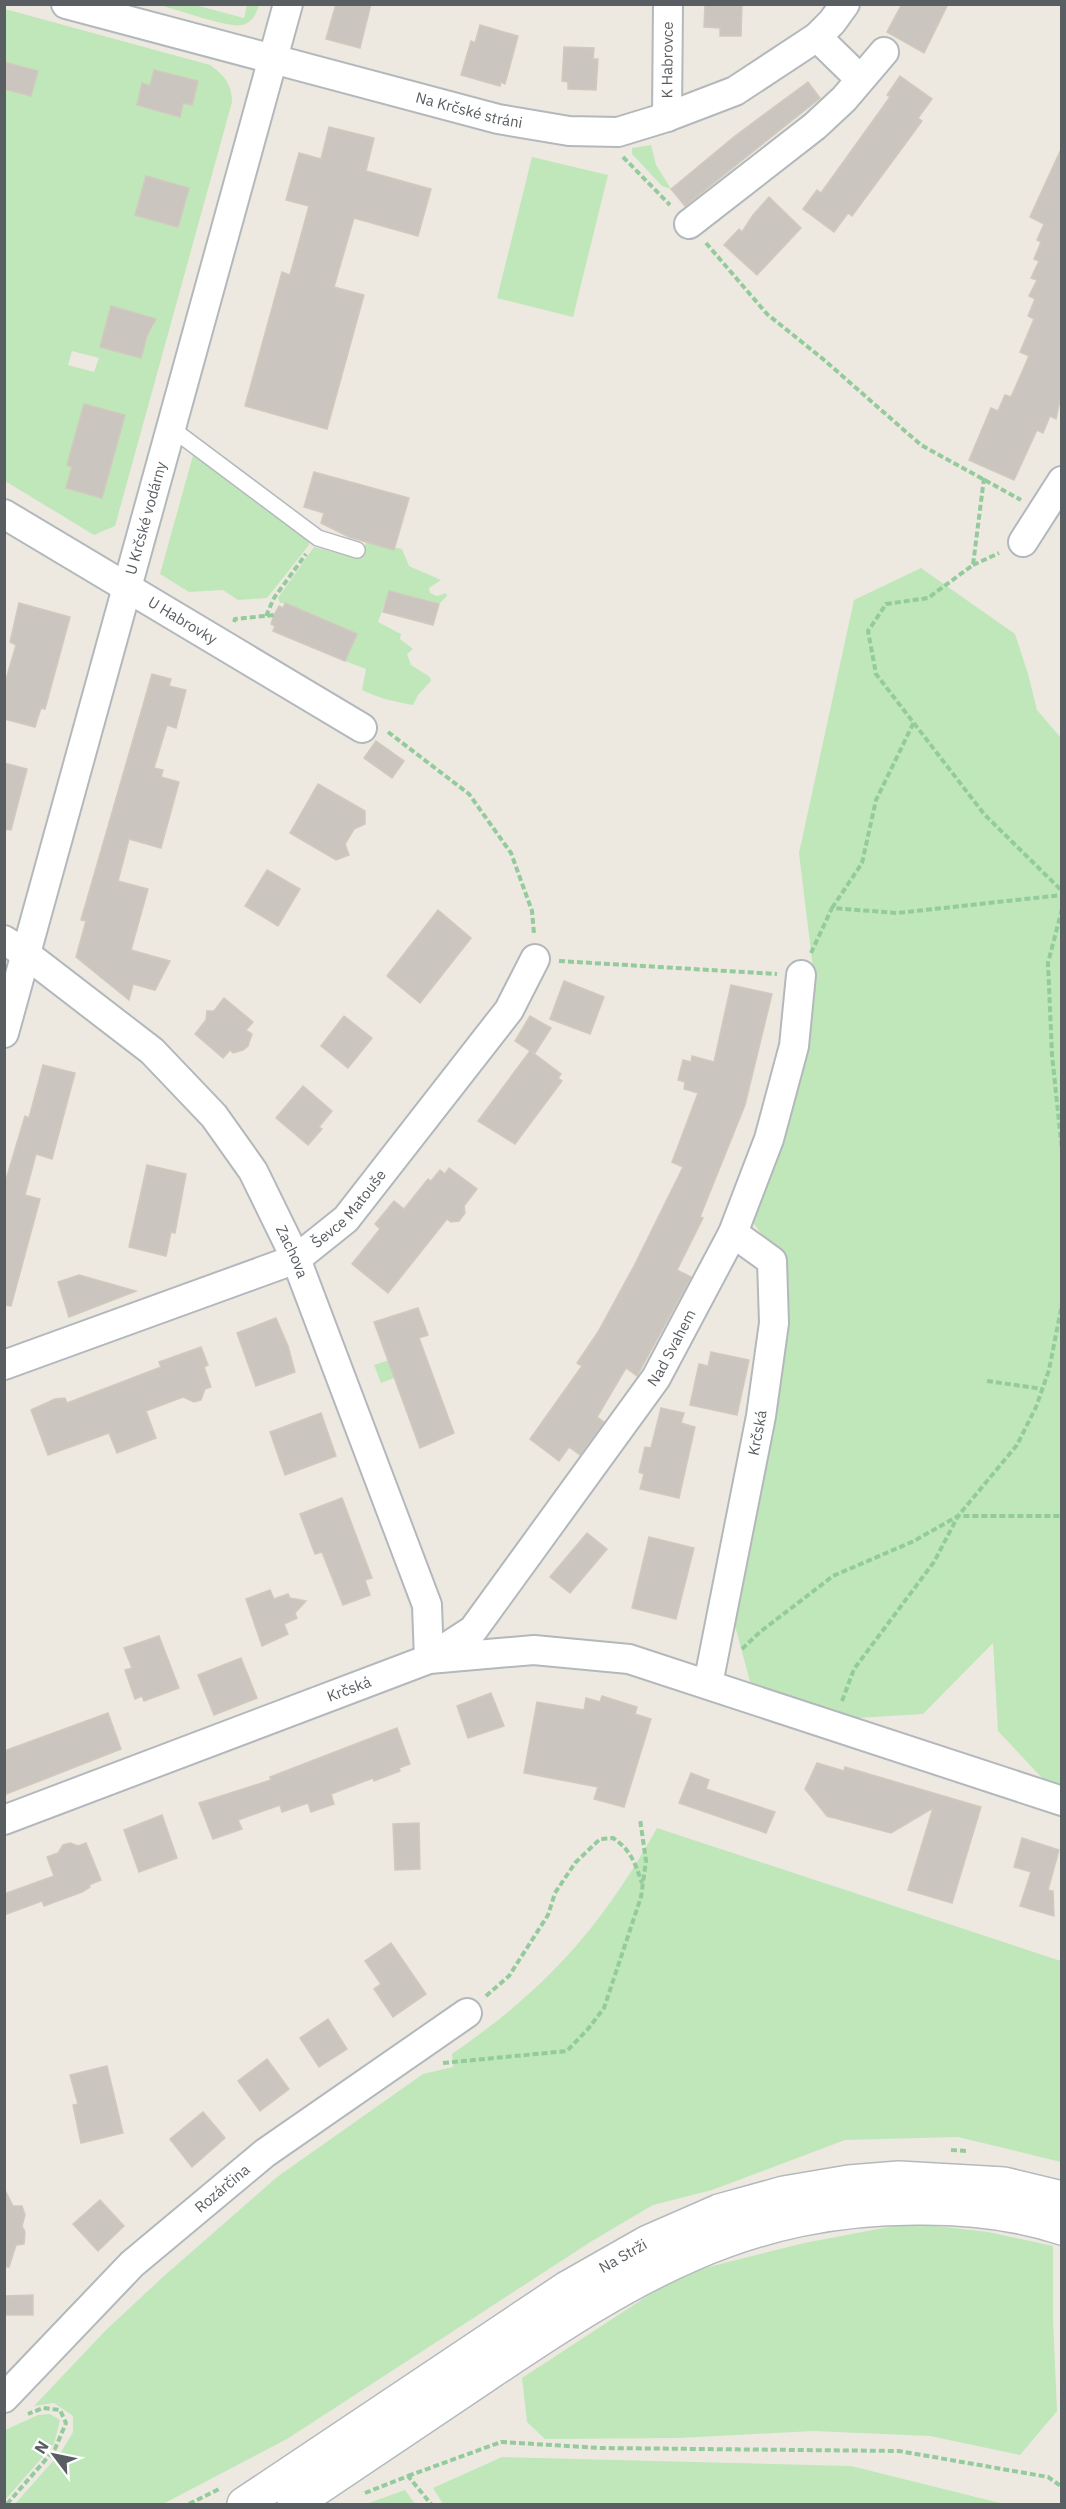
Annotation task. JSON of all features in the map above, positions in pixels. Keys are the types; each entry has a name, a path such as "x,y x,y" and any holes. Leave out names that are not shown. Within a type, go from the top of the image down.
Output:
{"street":[{"name":"Na Krčské stráni","path":"66,4 273,61 498,119 569,131 618,132 667,117 735,91 817,37 832,22 844,4"},
{"name":"U Krčské vodárny","path":"4,1033 15,947 127,587 288,4"},
{"name":"K Habrovce","path":"667,117 668,4"},
{"path":"817,37 860,79"},
{"path":"689,224 815,126 844,99 884,52"},
{"path":"1023,542 1062,481"},
{"name":"U Habrovky","path":"4,514 362,729"},
{"name":"Zachova","path":"15,947 152,1051 214,1116 253,1171 296,1259 427,1605 429,1659"},
{"name":"Ševce Matouše","path":"4,1365 296,1259 346,1219 509,1010 535,959"},
{"name":"Nad Svahem","path":"429,1659 473,1630 656,1378 733,1233 769,1139 794,1046 801,975"},
{"name":"Krčská","path":"708,1684 753,1467 774,1323 772,1261 733,1233"},
{"name":"Krčská","path":"4,1820 429,1659 534,1650 629,1659 1062,1801"},
{"name":"Rozárčina","path":"14,2406 132,2264 265,2153 467,2013"},
{"name":"Na Strži","path":"244,2505 567,2288 648,2242 719,2211 784,2193 849,2182 899,2178 1004,2184 1062,2198"},
{"name":"Na Strži","path":"294,2505 582,2311 663,2266 729,2238 791,2220 852,2210 897,2208 954,2208 995,2212 1062,2228"}],"lane":[{"path":"171,428 318,538 357,550"}],"path":[{"path":"618,132 618,152 689,224 767,314 823,359 921,445 984,478 1042,513"},
{"path":"984,478 973,565 928,598 886,604 867,631 876,674 984,814 1062,893"},
{"path":"266,616 274,598 318,538"},
{"path":"222,644 235,619 274,615"},
{"path":"362,729 381,727 469,794 511,853 532,911 535,959 801,975 832,908 862,862 876,800 914,722"},
{"path":"832,908 897,913 1062,893"},
{"path":"1062,909 1048,963 1052,1055 1062,1150"},
{"path":"833,1725 854,1669 934,1562 958,1516 1017,1444 1043,1389 1062,1304"},
{"path":"987,1381 1043,1389"},
{"path":"708,1684 760,1632 832,1576 914,1541 958,1516 1062,1516"},
{"path":"442,2063 567,2050 588,2029 604,2008 622,1947 641,1897 646,1861 640,1820"},
{"path":"467,2013 509,1976 548,1915 555,1893 575,1863 600,1839 613,1838 625,1846 634,1858 643,1886"},
{"path":"7,2505 55,2449 66,2423 60,2410 14,2406"},
{"path":"360,2495 501,2442 601,2448 899,2451 1048,2476 1062,2487"},
{"path":"408,2476 430,2505"}],"green space":[{"path":"159,5 195,5 244,18 247,5 259,5 249,22 235,25"},
{"path":"5,9 210,65 226,80 231,90 232,102 115,526 94,535 5,481 4,89 31,96 38,71 5,62","holes":["142,83 183,103 179,117 138,106","146,176 188,188 178,227 135,215","111,306 152,318 154,325 148,335 141,358 104,348","72,351 99,358 94,372 68,365","84,405 125,415 102,498 66,488 72,467 67,465"]},
{"path":"651,145 656,165 671,189 662,186 632,154 632,148"},
{"path":"532,157 608,175 573,317 497,298"},
{"path":"194,452 309,539 309,545 267,598 238,600 223,590 189,592 160,574"},
{"path":"367,542 392,550 393,547 402,549 409,566 441,580 429,588 430,593 437,596 446,593 447,596 439,604 389,591 378,622 401,634 400,639 413,649 407,654 411,665 430,677 431,681 418,695 413,705 362,690 366,669 345,661 341,627 285,603 280,603 278,598 314,547 357,558"},
{"path":"921,568 1015,634 1037,710 1061,738 1061,1787 1043,1779 998,1731 993,1643 923,1714 840,1719 752,1689 734,1622 784,1266 750,1218 806,1045 813,968 799,853 854,600"},
{"path":"404,1355 392,1370 394,1378 381,1383 374,1365"},
{"path":"657,1828 1061,1961 1061,2162 958,2137 845,2140 712,2190 653,2205 592,2241 287,2439 163,2504 15,2504 61,2452 73,2432 73,2416 54,2403 34,2406 105,2331 277,2177 423,2074 453,2067 452,2054 516,2005 569,1954 615,1896"},
{"path":"910,2223 988,2232 1053,2246 1053,2321 1057,2411 1020,2455 930,2436 813,2431 679,2438 545,2439 527,2422 522,2378 681,2274 804,2243"},
{"path":"50,2414 60,2420 54,2444 5,2500 5,2430 38,2415"},
{"path":"502,2457 851,2466 1004,2504 443,2504 433,2488"},
{"path":"405,2490 415,2504 366,2504"}],"building":[{"path":"336,4 371,4 360,48 326,39"},
{"path":"705,4 742,4 741,36 720,36 720,28 704,27"},
{"path":"902,4 948,4 924,53 887,32"},
{"path":"480,25 518,36 505,84 501,82 500,86 461,75 471,41 475,43"},
{"path":"564,47 594,48 593,59 598,59 596,90 568,89 568,82 562,81"},
{"path":"4,62 38,71 31,96 4,89"},
{"path":"154,70 198,81 192,105 183,103 180,117 137,105 142,83 150,86"},
{"path":"900,76 932,99 918,118 922,121 911,136 852,216 848,213 834,232 803,209 817,190 821,193 890,97 887,95"},
{"path":"808,82 820,98 685,206 671,189 735,136"},
{"path":"329,127 374,138 366,171 431,189 418,236 354,218 334,287 364,295 327,429 245,406 282,272 290,275 309,206 286,200 299,153 321,159"},
{"path":"1062,147 1062,391 1056,419 1050,416 1043,433 1037,430 1014,480 969,460 991,408 998,411 1005,395 1011,397 1029,356 1020,352 1034,319 1028,316 1035,299 1029,296 1037,280 1031,278 1039,261 1034,259 1041,242 1037,240 1044,224 1030,217"},
{"path":"146,176 189,188 178,227 135,215"},
{"path":"769,197 801,228 757,275 724,245 739,229 742,232"},
{"path":"111,306 156,319 147,336 141,358 100,347"},
{"path":"84,404 125,415 102,498 66,488 72,467 67,465"},
{"path":"314,472 409,498 394,550 349,537 321,523 324,513 304,507"},
{"path":"389,591 439,604 433,625 383,612"},
{"path":"19,603 70,617 45,709 41,708 35,727 4,719 4,686 16,645 10,642"},
{"path":"285,603 357,634 345,661 273,631 275,626 271,624 274,615 279,606 283,608"},
{"path":"152,674 171,679 169,686 186,690 176,728 167,725 154,768 163,770 161,777 179,782 161,848 129,839 118,881 148,889 131,950 170,961 155,990 133,984 129,1000 76,957 86,921 81,920"},
{"path":"376,741 404,761 392,778 364,758"},
{"path":"4,763 27,769 11,830 4,829"},
{"path":"318,784 365,811 365,824 354,829 345,844 349,855 336,860 290,833"},
{"path":"267,870 300,889 278,926 245,906"},
{"path":"438,910 471,938 420,1003 387,976"},
{"path":"564,981 604,997 590,1034 550,1019"},
{"path":"731,985 772,994 745,1105 700,1217 703,1218 677,1270 691,1277 637,1376 626,1368 597,1417 604,1422 580,1455 569,1447 559,1461 530,1439 582,1366 577,1363 598,1332 634,1266 683,1167 672,1162 698,1093 684,1089 685,1082 678,1080 683,1060 691,1062 692,1056 714,1062"},
{"path":"224,998 253,1022 246,1030 252,1034 248,1046 233,1053 230,1050 223,1058 195,1034 206,1020 207,1011 214,1011"},
{"path":"344,1016 372,1038 348,1068 321,1046"},
{"path":"530,1016 551,1028 535,1053 532,1052 561,1074 558,1078 562,1081 515,1144 478,1121 530,1051 515,1041"},
{"path":"43,1065 75,1073 52,1159 36,1154 25,1195 40,1199 11,1306 4,1305 4,1186 25,1116 29,1118"},
{"path":"303,1086 332,1111 319,1127 322,1129 308,1145 276,1118"},
{"path":"147,1165 186,1174 175,1233 171,1232 166,1256 129,1247"},
{"path":"449,1168 477,1189 464,1206 465,1213 459,1221 451,1222 447,1219 388,1293 352,1264 380,1229 375,1224 394,1201 404,1209 428,1179 431,1181 440,1170 445,1174"},
{"path":"79,1275 136,1291 69,1317 58,1282"},
{"path":"418,1308 428,1335 419,1338 454,1433 420,1448 374,1322"},
{"path":"276,1318 288,1346 295,1372 256,1386 237,1333"},
{"path":"201,1347 208,1365 204,1367 211,1387 205,1389 201,1400 194,1402 183,1397 146,1411 156,1438 117,1453 109,1433 48,1455 31,1410 55,1399 65,1398 67,1403 161,1367 159,1362"},
{"path":"711,1352 749,1360 737,1415 690,1405 699,1364 708,1366"},
{"path":"661,1408 684,1413 681,1423 695,1427 679,1498 640,1489 644,1474 639,1472 645,1447 651,1448"},
{"path":"321,1413 336,1456 285,1475 270,1432"},
{"path":"342,1498 372,1578 365,1580 370,1595 343,1605 322,1552 315,1554 300,1514"},
{"path":"587,1533 607,1549 570,1593 550,1577"},
{"path":"649,1537 694,1548 676,1619 632,1608"},
{"path":"270,1590 274,1599 288,1594 290,1598 306,1601 295,1613 297,1618 284,1624 288,1634 262,1646 246,1599"},
{"path":"159,1636 179,1688 144,1701 142,1696 135,1699 125,1670 132,1668 124,1648"},
{"path":"241,1658 257,1698 214,1715 198,1675"},
{"path":"491,1693 504,1726 468,1738 457,1706"},
{"path":"602,1696 637,1707 635,1714 651,1719 624,1807 594,1799 598,1787 524,1773 537,1702 584,1710 586,1698 600,1702"},
{"path":"108,1713 121,1749 4,1795 4,1751"},
{"path":"397,1728 410,1764 399,1768 400,1771 374,1781 373,1778 331,1794 334,1804 311,1812 308,1803 282,1812 280,1805 238,1820 242,1829 213,1839 199,1803 271,1780 270,1777"},
{"path":"817,1763 844,1771 845,1767 981,1807 952,1903 908,1890 933,1808 891,1833 827,1816 805,1789"},
{"path":"691,1773 709,1780 706,1789 775,1812 766,1833 679,1803"},
{"path":"162,1815 177,1858 139,1872 124,1830"},
{"path":"419,1823 420,1869 395,1870 393,1824"},
{"path":"1022,1838 1059,1850 1048,1890 1053,1891 1054,1916 1020,1906 1031,1872 1014,1867"},
{"path":"70,1843 78,1846 86,1843 101,1880 89,1885 90,1887 82,1892 44,1906 42,1901 4,1915 4,1894 54,1876 47,1857 58,1853 63,1845"},
{"path":"391,1943 426,1994 393,2017 374,1989 381,1984 365,1961"},
{"path":"328,2019 347,2049 319,2067 300,2038"},
{"path":"267,2059 289,2089 260,2111 238,2081"},
{"path":"107,2066 123,2133 81,2143 73,2105 78,2104 70,2075"},
{"path":"203,2112 225,2138 192,2167 170,2139"},
{"path":"4,2188 13,2206 22,2206 25,2215 22,2226 25,2232 24,2244 16,2245 9,2267 4,2267"},
{"path":"100,2200 124,2226 98,2251 73,2224"},
{"path":"33,2295 33,2315 4,2315 4,2296"}]}
